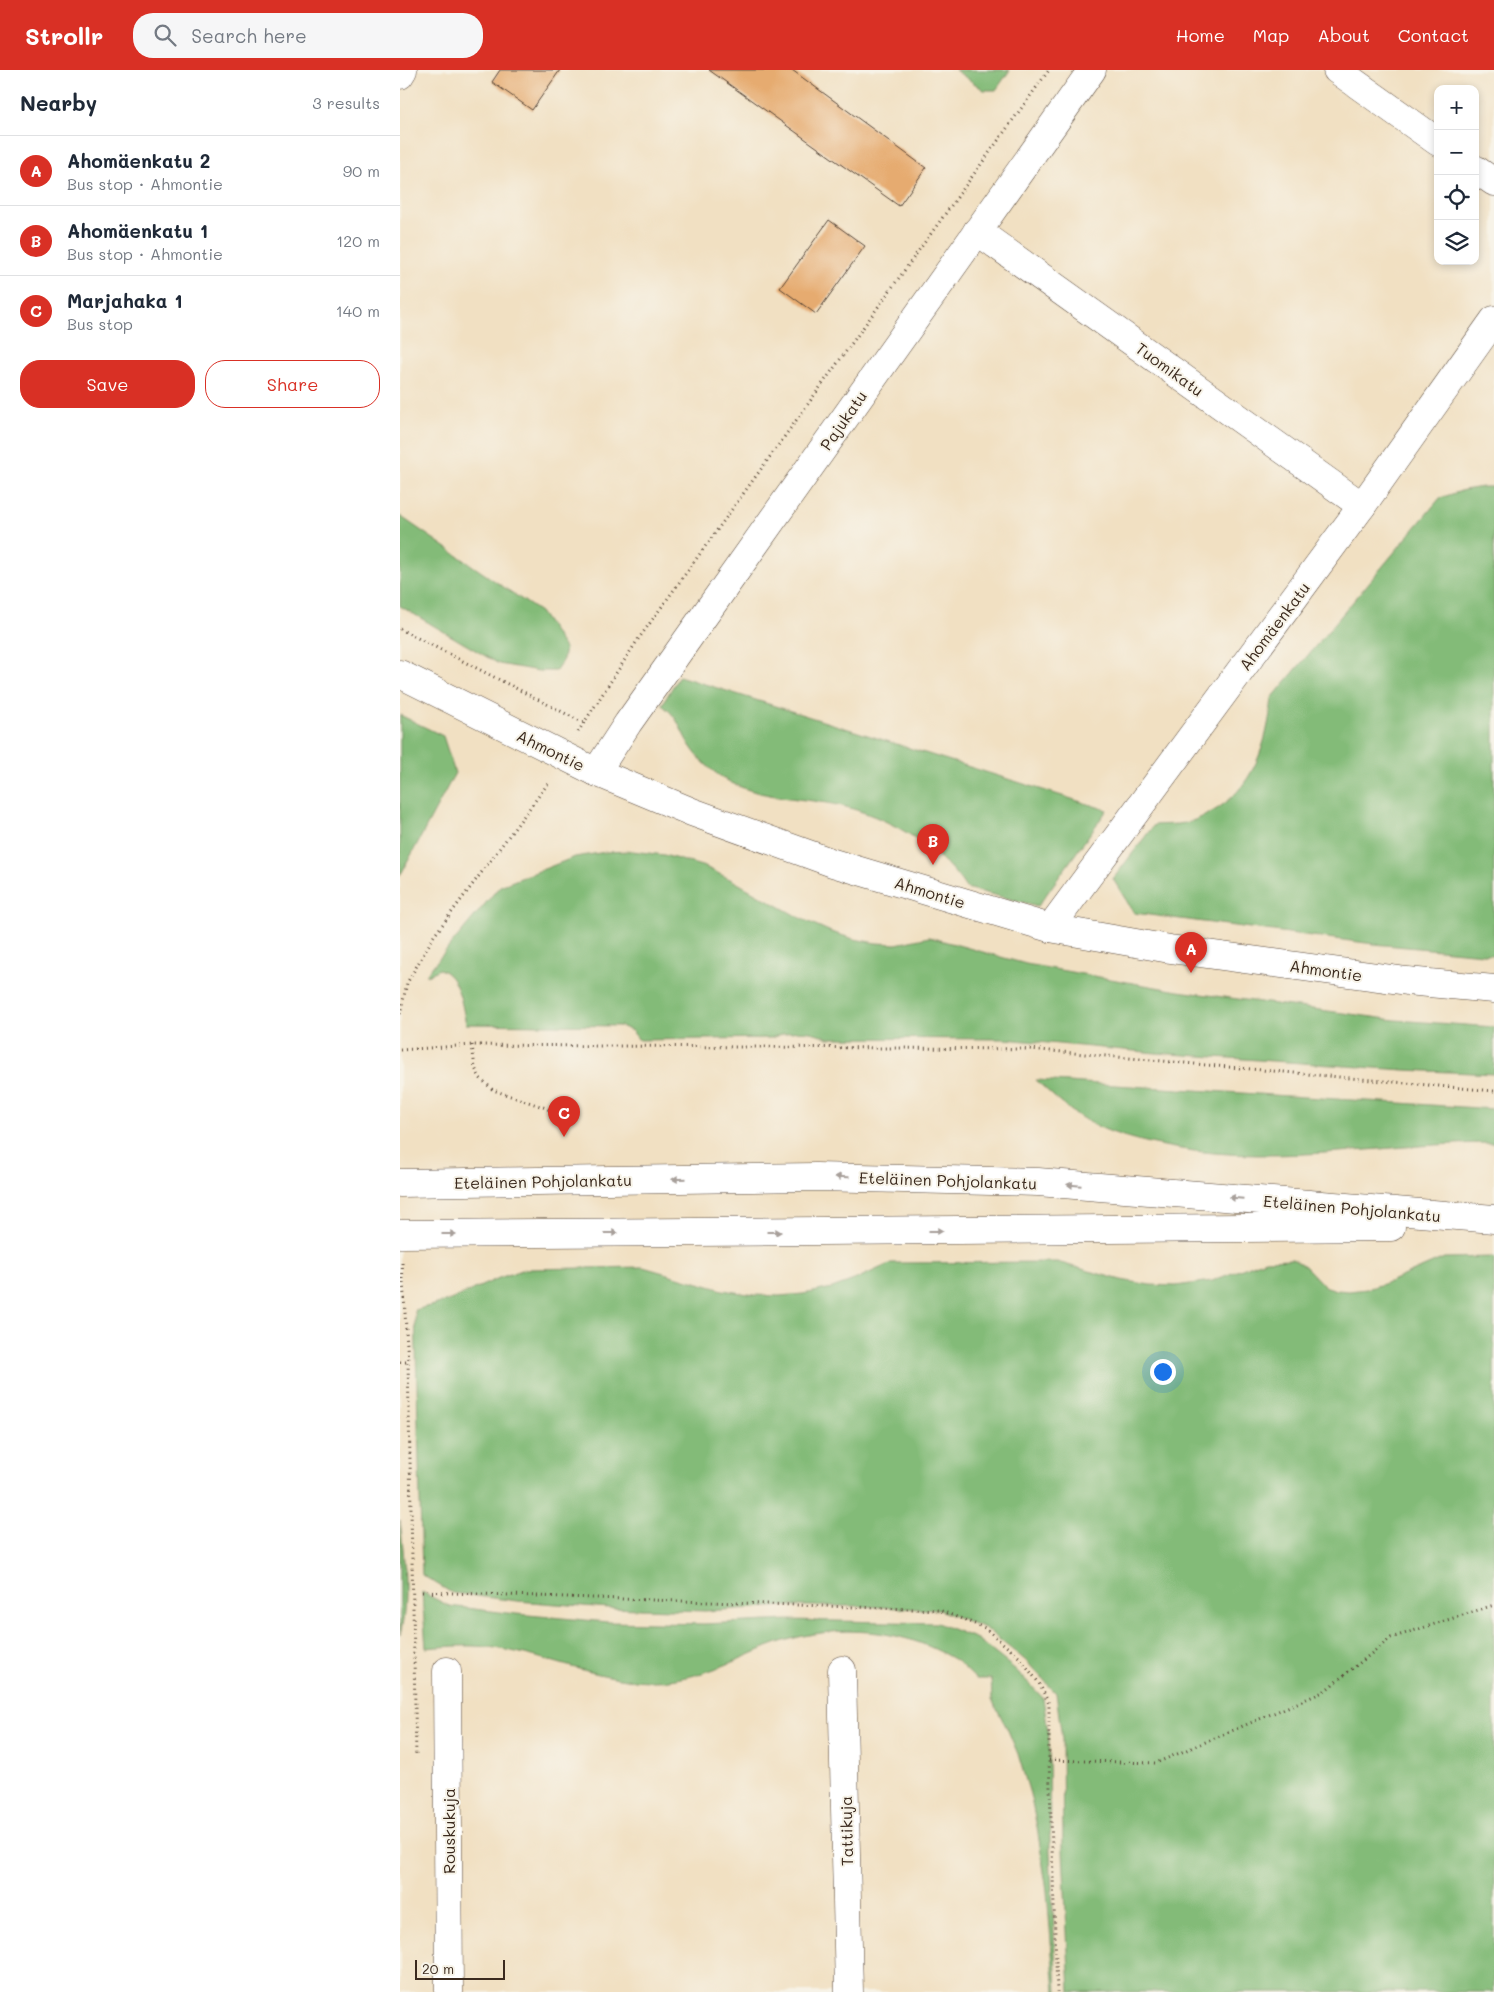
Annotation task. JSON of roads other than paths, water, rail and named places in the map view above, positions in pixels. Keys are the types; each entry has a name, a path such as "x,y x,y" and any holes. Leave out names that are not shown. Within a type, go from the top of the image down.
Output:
{"street":[{"path":"400,75 403,70"},
{"name":"Pajukatu","path":"596,772 628,722 1092,70"},
{"path":"1337,70 1434,139"},
{"path":"1479,172 1494,182"},
{"name":"Tuomikatu","path":"977,231 1362,506"},
{"name":"Ahomäenkatu","path":"1050,928 1362,506 1494,320"},
{"name":"Ahmontie","path":"400,674 596,772 692,812 833,863 1050,928 1180,950 1407,981 1494,989"},
{"name":"Eteläinen Pohjolankatu","path":"400,1183 816,1176 1038,1182 1494,1219"},
{"name":"Eteläinen Pohjolankatu","path":"400,1234 1494,1226"},
{"name":"Tattikuja","path":"842,1670 849,1992"},
{"name":"Rouskukuja","path":"447,1671 449,1992"}],"place":[{"name":"Ahomäenkatu 1","path":"933,865"},
{"name":"Ahomäenkatu 2","path":"1191,973"},
{"name":"Marjahaka 1","path":"564,1137"}]}
